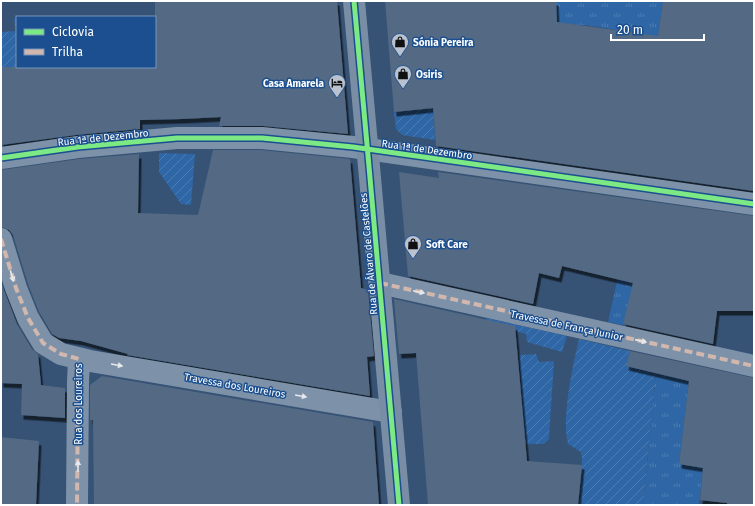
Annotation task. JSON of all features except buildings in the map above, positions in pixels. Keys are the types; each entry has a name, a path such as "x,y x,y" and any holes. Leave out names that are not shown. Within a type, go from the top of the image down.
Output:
{"street":[{"name":"Rua de Álvaro de Castelões","path":"354,1 380,283 398,505"},
{"name":"Rua 1ª de Dezembro","path":"1,158 78,147 177,138 262,138 353,147 754,204"},
{"name":"Rua dos Loureiros","path":"1,239 16,288 28,318 43,343 61,354 79,359 78,505"},
{"name":"Travessa de França Junior","path":"380,283 754,366"},
{"name":"Travessa dos Loureiros","path":"79,359 391,412"}],"green space":[{"path":"526,1 663,1 653,70 618,63 623,31 585,25 513,31"},
{"path":"16,18 16,31 14,19"},
{"path":"16,31 16,67 1,69 1,32"},
{"path":"433,108 435,140 402,135 396,129 394,112"},
{"path":"159,153 195,154 191,205 181,204 159,172"},
{"path":"618,277 649,283 625,317 623,325 608,322"},
{"path":"486,318 567,336 562,352 527,342 526,334 486,323"},
{"path":"579,339 630,351 627,366 656,373 643,505 579,504 582,459 581,452 568,444 566,421 569,392"},
{"path":"536,354 539,362 554,361 549,439 544,444 525,444 519,355"},
{"path":"691,364 679,464 703,468 699,505 643,505 656,373"}],"marked path":[{"path":"1,239 16,288 28,318 43,343 61,354 79,359 77,505"},
{"path":"380,283 754,366"}],"cycle path":[{"path":"354,1 399,505"},
{"path":"1,158 78,147 177,138 262,138 353,147 754,204"}],"place":[{"name":"Sónia Pereira","path":"400,57"},
{"name":"Osiris","path":"403,89"},
{"name":"Casa Amarela","path":"337,98"},
{"name":"Soft Care","path":"413,259"}]}
